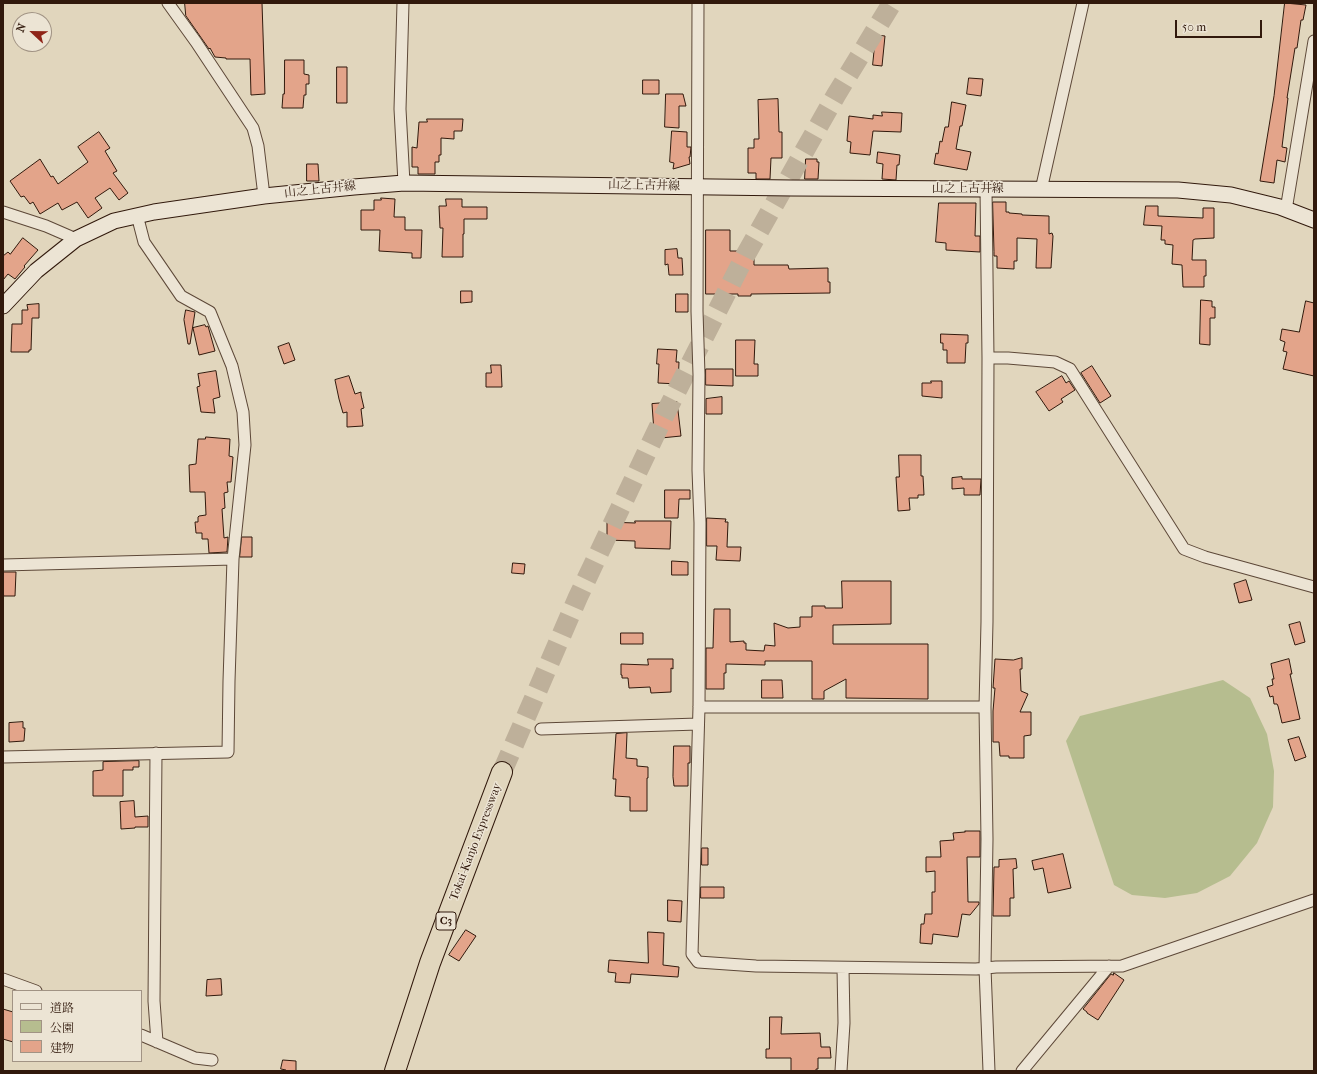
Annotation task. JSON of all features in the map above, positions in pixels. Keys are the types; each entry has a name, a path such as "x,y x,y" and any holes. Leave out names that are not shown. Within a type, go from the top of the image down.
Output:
{"highway":[{"name":"Tokai-Kanjo Expressway","path":"395,1071 430,963 502,772"}],"main road":[{"name":"山之上古井線","path":"3,306 36,271 76,240 114,221 154,212 264,196 404,183 792,188 1178,190 1231,195 1286,210 1314,220"}],"street":[{"path":"168,3 196,42 253,128 258,146 264,196"},
{"path":"403,3 400,109 404,183"},
{"path":"698,3 697,312 699,375 698,470 700,523 699,707 692,954 698,962 756,966 843,968 1122,966 1314,900"},
{"path":"1041,190 1083,3"},
{"path":"1286,210 1314,41"},
{"path":"986,189 988,358 987,622 985,707 987,839 985,968 989,1071"},
{"path":"3,212 46,226 76,240"},
{"path":"3,757 228,752 233,559 245,445 243,412 232,366 210,312 181,296 144,242 137,215"},
{"path":"988,358 1055,362 1070,369 1184,548 1205,557 1314,587"},
{"path":"3,565 233,559"},
{"path":"699,707 985,707"},
{"path":"541,729 698,724"},
{"path":"156,753 154,1001 157,1042"},
{"path":"1022,1071 1109,966"},
{"path":"840,1071 844,1023 843,968"},
{"path":"3,979 33,990"},
{"path":"142,1034 195,1058 212,1060"}],"green space":[{"path":"1223,680 1250,698 1267,734 1274,771 1273,807 1257,843 1230,876 1197,893 1165,898 1132,895 1114,885 1066,741 1080,716"}],"building":[{"path":"185,3 262,3 265,94 251,95 250,59 226,59 215,57 186,16"},
{"path":"1285,3 1306,5 1303,20 1301,20 1297,48 1295,48 1287,98 1282,147 1287,148 1285,162 1277,160 1274,183 1260,181 1274,96"},
{"path":"876,35 885,36 882,66 873,65"},
{"path":"285,60 304,60 304,74 309,75 309,84 306,84 306,95 304,95 303,108 282,108"},
{"path":"337,67 347,67 347,103 337,103"},
{"path":"969,78 983,79 981,96 967,94"},
{"path":"643,80 659,80 659,94 643,94"},
{"path":"666,94 683,94 686,106 679,106 679,128 665,127"},
{"path":"778,99 779,132 782,132 782,158 771,158 770,179 756,179 756,173 748,173 748,148 754,148 754,139 759,139 758,100"},
{"path":"952,102 966,105 956,149 971,152 967,170 934,164 936,153 938,154 940,141 942,142 945,127 948,127"},
{"path":"882,112 902,113 901,132 873,131 870,155 850,153 851,142 847,141 849,116 873,119 873,115 882,116"},
{"path":"427,119 463,119 462,131 454,131 454,139 441,138 441,155 439,155 439,162 435,162 435,174 418,174 418,167 412,167 412,147 417,148 419,122 427,122"},
{"path":"672,131 687,132 687,147 691,147 689,157 690,164 673,169 674,163 670,162"},
{"path":"99,132 110,148 105,151 117,171 113,173 128,193 119,200 110,188 95,198 102,208 88,218 77,202 62,210 58,203 40,214 33,202 30,204 24,196 21,197 10,181 40,159 51,177 53,176 58,184 88,162 78,147"},
{"path":"878,152 900,155 899,165 897,165 896,180 882,179 883,164 877,163"},
{"path":"806,159 817,159 817,162 819,162 818,179 805,179"},
{"path":"307,164 318,164 319,181 307,181"},
{"path":"381,198 395,199 394,217 405,217 405,230 422,230 421,258 412,258 412,253 379,251 380,230 361,230 361,210 374,210 374,200 381,200"},
{"path":"446,199 462,199 462,207 487,207 487,219 464,219 463,257 442,257 443,228 440,228 439,206 446,206"},
{"path":"993,202 1006,202 1006,212 1009,213 1049,216 1049,234 1052,233 1053,236 1051,268 1036,268 1037,239 1017,238 1017,261 1014,261 1014,269 997,268 997,256 994,256"},
{"path":"939,203 976,203 975,236 980,236 980,252 946,250 946,243 936,242"},
{"path":"1146,206 1158,206 1158,216 1203,218 1203,208 1214,208 1214,238 1193,240 1192,260 1206,260 1204,287 1183,287 1182,265 1172,264 1173,245 1165,244 1165,240 1161,240 1162,226 1144,225"},
{"path":"706,230 730,230 730,251 754,251 754,265 788,265 789,269 828,268 830,293 751,294 751,296 738,296 738,294 706,294"},
{"path":"23,238 38,250 15,279 8,274 3,280 3,256 8,252 10,254"},
{"path":"677,249 678,258 682,258 683,275 669,275 668,264 665,265 665,250"},
{"path":"461,291 472,291 472,302 461,303"},
{"path":"676,294 688,294 688,312 676,312"},
{"path":"1201,300 1212,301 1212,307 1215,307 1215,318 1210,318 1210,345 1200,344"},
{"path":"1306,301 1314,303 1314,376 1283,369 1287,352 1283,351 1285,342 1280,340 1282,329 1299,332"},
{"path":"39,304 39,318 32,318 31,350 29,350 29,352 11,352 12,324 22,324 22,310 28,310 27,305"},
{"path":"186,310 195,312 190,344 188,344 184,320"},
{"path":"205,325 206,327 208,326 215,351 199,355 193,328"},
{"path":"941,334 968,335 965,363 947,363 947,350 943,350"},
{"path":"736,340 755,340 754,364 758,364 758,376 736,376"},
{"path":"289,343 295,360 284,364 278,347"},
{"path":"658,349 677,350 676,362 679,362 678,384 658,383"},
{"path":"491,365 501,365 502,387 486,387 486,373 491,373"},
{"path":"1092,366 1111,396 1100,403 1081,373"},
{"path":"706,369 733,369 733,386 706,385"},
{"path":"216,371 220,397 213,399 215,413 201,412 197,387 200,386 198,374"},
{"path":"349,376 355,394 361,392 364,408 361,409 363,426 347,427 347,412 343,413 339,399 335,380"},
{"path":"1062,376 1066,383 1069,381 1075,390 1061,399 1063,402 1049,411 1036,392"},
{"path":"931,381 942,381 942,398 922,396 922,383 931,383"},
{"path":"722,397 722,414 706,414 706,399"},
{"path":"677,402 681,436 661,438 660,431 654,432 652,404"},
{"path":"206,437 230,439 229,456 233,457 231,482 227,482 228,492 224,493 225,508 222,509 224,538 228,537 227,552 209,553 208,539 202,539 202,533 196,533 195,522 198,522 199,516 206,515 205,492 190,492 189,465 196,464 198,439 205,439"},
{"path":"899,455 921,455 921,476 923,476 924,495 918,495 918,498 909,498 910,510 898,511 896,477 899,477"},
{"path":"962,477 962,479 981,479 980,495 964,495 964,488 952,489 952,478"},
{"path":"665,490 690,490 690,499 679,499 678,518 665,518"},
{"path":"707,518 726,519 725,522 728,522 727,547 741,547 740,561 716,560 717,546 707,546"},
{"path":"635,521 671,521 670,549 635,548 635,541 607,540 607,522 635,523"},
{"path":"242,537 252,537 252,557 240,557"},
{"path":"672,561 688,562 688,575 672,575"},
{"path":"513,563 525,564 524,574 512,573"},
{"path":"3,572 16,572 15,596 4,596"},
{"path":"1246,580 1252,600 1239,603 1234,584"},
{"path":"842,581 891,581 891,624 833,625 833,644 928,644 928,699 846,698 846,679 824,691 824,699 812,699 812,661 765,661 765,665 726,664 726,673 724,673 724,689 706,689 706,648 713,648 714,609 730,609 730,642 744,641 744,643 746,643 746,650 764,651 765,645 775,646 774,623 788,628 800,627 800,617 812,617 812,606 842,608"},
{"path":"1300,622 1305,642 1295,645 1289,625"},
{"path":"621,633 643,633 643,644 621,644"},
{"path":"1022,658 1022,669 1020,669 1021,691 1028,694 1020,712 1031,712 1031,735 1024,736 1024,758 1009,758 1009,756 1000,756 999,742 993,742 995,688 993,688 995,659 1013,660"},
{"path":"648,659 673,659 673,669 671,668 671,692 651,693 650,687 629,688 628,678 622,678 621,664 648,665"},
{"path":"1289,659 1292,674 1290,674 1300,719 1282,723 1278,706 1277,704 1274,704 1273,696 1270,697 1267,687 1273,685 1272,679 1274,679 1271,664"},
{"path":"762,680 782,680 783,698 762,698"},
{"path":"23,722 23,728 25,728 24,741 9,742 9,723"},
{"path":"627,733 626,758 637,759 637,766 648,767 647,811 630,811 630,797 615,796 616,779 613,779 616,734"},
{"path":"1299,737 1306,757 1295,761 1288,740"},
{"path":"674,746 690,746 688,786 674,786"},
{"path":"139,761 139,767 133,767 133,770 123,770 123,796 93,796 93,771 103,770 103,762"},
{"path":"134,801 135,817 148,816 148,827 121,829 120,802"},
{"path":"980,831 980,857 967,857 968,902 979,902 979,904 970,915 962,914 958,937 933,934 932,944 920,943 921,924 924,924 925,914 932,914 932,892 935,892 935,871 926,872 926,857 941,857 940,841 954,840 953,833"},
{"path":"702,848 708,848 708,865 702,865"},
{"path":"1063,854 1071,888 1048,893 1043,868 1034,870 1032,861"},
{"path":"1016,859 1017,868 1013,869 1014,898 1010,898 1010,916 993,916 994,867 999,867 999,860"},
{"path":"701,887 724,887 724,898 701,898"},
{"path":"668,900 682,901 681,922 668,921"},
{"path":"466,930 476,936 459,961 449,955"},
{"path":"648,932 664,933 663,965 679,967 678,977 631,974 630,983 615,982 616,973 608,972 609,960 648,963"},
{"path":"1114,973 1124,980 1098,1020 1083,1009 1111,974 1113,975"},
{"path":"221,979 222,995 206,996 207,980"},
{"path":"3,1009 12,1012 12,1042 3,1039"},
{"path":"770,1017 782,1017 781,1034 820,1033 821,1047 830,1047 831,1058 818,1058 818,1069 816,1069 816,1071 791,1071 791,1058 766,1058 766,1049 769,1049"},
{"path":"283,1060 296,1061 296,1071 286,1071 281,1069"}],"tunnel":[{"path":"502,772 578,597 663,418 745,256 836,95 892,3"}]}
